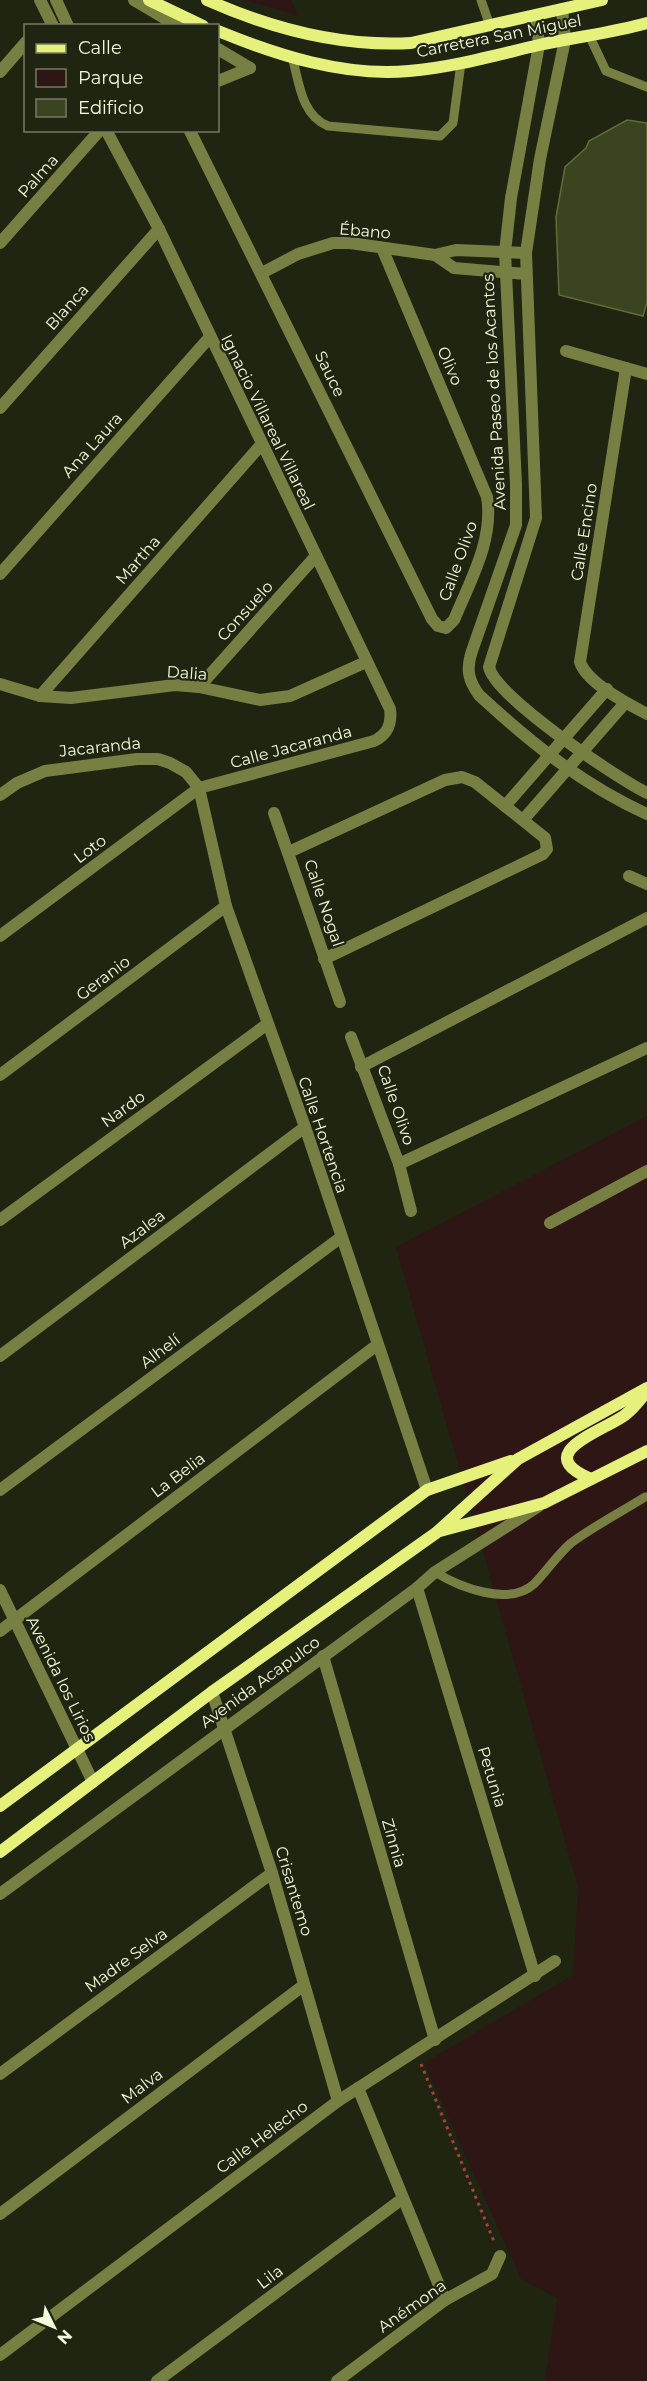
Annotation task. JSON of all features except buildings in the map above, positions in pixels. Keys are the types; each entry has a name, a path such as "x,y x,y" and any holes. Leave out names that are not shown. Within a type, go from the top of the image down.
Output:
{"street":[{"path":"40,0 47,22"},
{"path":"56,0 67,24"},
{"path":"134,0 175,24"},
{"path":"149,0 199,24"},
{"name":"Carretera San Miguel","path":"207,0 285,29 355,44 411,43 536,16 577,3 599,0"},
{"path":"562,9 565,40 540,159 526,253 536,518 489,667 499,685 564,738 606,769 647,792"},
{"name":"Avenida Paseo de los Acantos","path":"536,16 539,45 518,155 504,272 510,328 517,516 513,538 472,651 468,672 479,695 549,756 596,789 647,814"},
{"name":"Carretera San Miguel","path":"219,31 292,56 348,69 377,72 408,71 461,63 647,23"},
{"path":"0,72 24,44"},
{"path":"219,50 250,69 219,81"},
{"name":"Palma","path":"0,243 98,132"},
{"name":"Ignacio Villareal Villareal","path":"107,132 159,229 390,709 388,729"},
{"name":"Sauce","path":"191,132 432,619 442,628"},
{"path":"518,155 540,159"},
{"name":"Blanca","path":"0,408 159,229"},
{"name":"Ébano","path":"262,273 317,247 350,243 435,255 456,250 526,253"},
{"name":"Olivo","path":"382,248 488,497"},
{"name":"Ébano","path":"435,255 454,268 526,274"},
{"name":"Ana Laura","path":"0,574 210,338"},
{"path":"567,351 647,374"},
{"name":"Calle Encino","path":"626,368 580,662 587,675 625,703 647,714"},
{"name":"Martha","path":"40,696 261,445"},
{"name":"Calle Olivo","path":"442,628 449,627 454,620 483,549 491,518 488,497"},
{"name":"Consuelo","path":"199,687 315,557"},
{"name":"Dalia","path":"0,684 40,696 71,698 175,685 199,687 245,698 277,699 290,696 366,662"},
{"path":"505,806 607,689"},
{"path":"523,820 625,703"},
{"name":"Calle Jacaranda","path":"199,788 357,747 380,738 388,729"},
{"name":"Jacaranda","path":"0,795 17,783 45,771 137,759 158,759 170,763 186,772 199,788"},
{"name":"Calle Nogal","path":"455,777 475,782 523,820 545,838 547,849 543,854 324,959 289,852 455,777"},
{"name":"Calle Hortencia","path":"199,788 226,906 266,1024 305,1127 340,1238 427,1490"},
{"name":"Loto","path":"0,936 199,788"},
{"path":"273,813 289,852"},
{"path":"629,876 647,884"},
{"name":"Geranio","path":"0,1075 226,906"},
{"name":"Calle Olivo","path":"647,918 361,1067 399,1164 647,1048"},
{"path":"324,959 340,1002"},
{"name":"Nardo","path":"0,1220 266,1024"},
{"path":"351,1037 361,1067"},
{"name":"Azalea","path":"0,1356 305,1127"},
{"path":"399,1164 411,1211"},
{"path":"550,1223 647,1171"},
{"name":"Alhelí","path":"0,1490 340,1238"},
{"name":"La Belia","path":"0,1631 377,1345"},
{"path":"0,1806 427,1490 518,1459 647,1389"},
{"path":"591,1479 573,1469 568,1462 569,1451 577,1441 624,1416 647,1389"},
{"path":"436,1533 544,1503 647,1451"},
{"path":"436,1533 518,1459"},
{"name":"Avenida Acapulco","path":"0,1894 417,1588 435,1572 544,1503"},
{"name":"Avenida Acapulco","path":"0,1852 212,1692 436,1533"},
{"name":"Petunia","path":"417,1588 535,1977"},
{"name":"Avenida los Lirios","path":"0,1590 93,1782"},
{"name":"Zinnia","path":"322,1656 435,2040"},
{"name":"Crisantemo","path":"212,1692 226,1727 272,1873 338,2100"},
{"name":"Madre Selva","path":"0,2074 272,1873"},
{"name":"Calle Helecho","path":"0,2355 338,2100 535,1977 555,1961"},
{"name":"Malva","path":"0,2214 304,1985"},
{"path":"358,2088 445,2300"},
{"name":"Lila","path":"157,2381 402,2199"},
{"name":"Anémona","path":"337,2381 445,2300 492,2274 500,2256"}],"lane":[{"path":"481,0 490,26"},
{"path":"589,35 606,71 647,87"},
{"path":"292,56 309,114 317,122 328,126 440,136 453,123 461,63"},
{"path":"435,1572 452,1583 475,1591 518,1593 533,1584 572,1543 645,1497"}],"path":[{"path":"416,2051 500,2256"}],"green space":[{"path":"243,0 291,0 298,15"},
{"path":"647,1116 647,2381 545,2381 557,2298 521,2279 424,2063 573,1975 578,1887 396,1247"}]}
